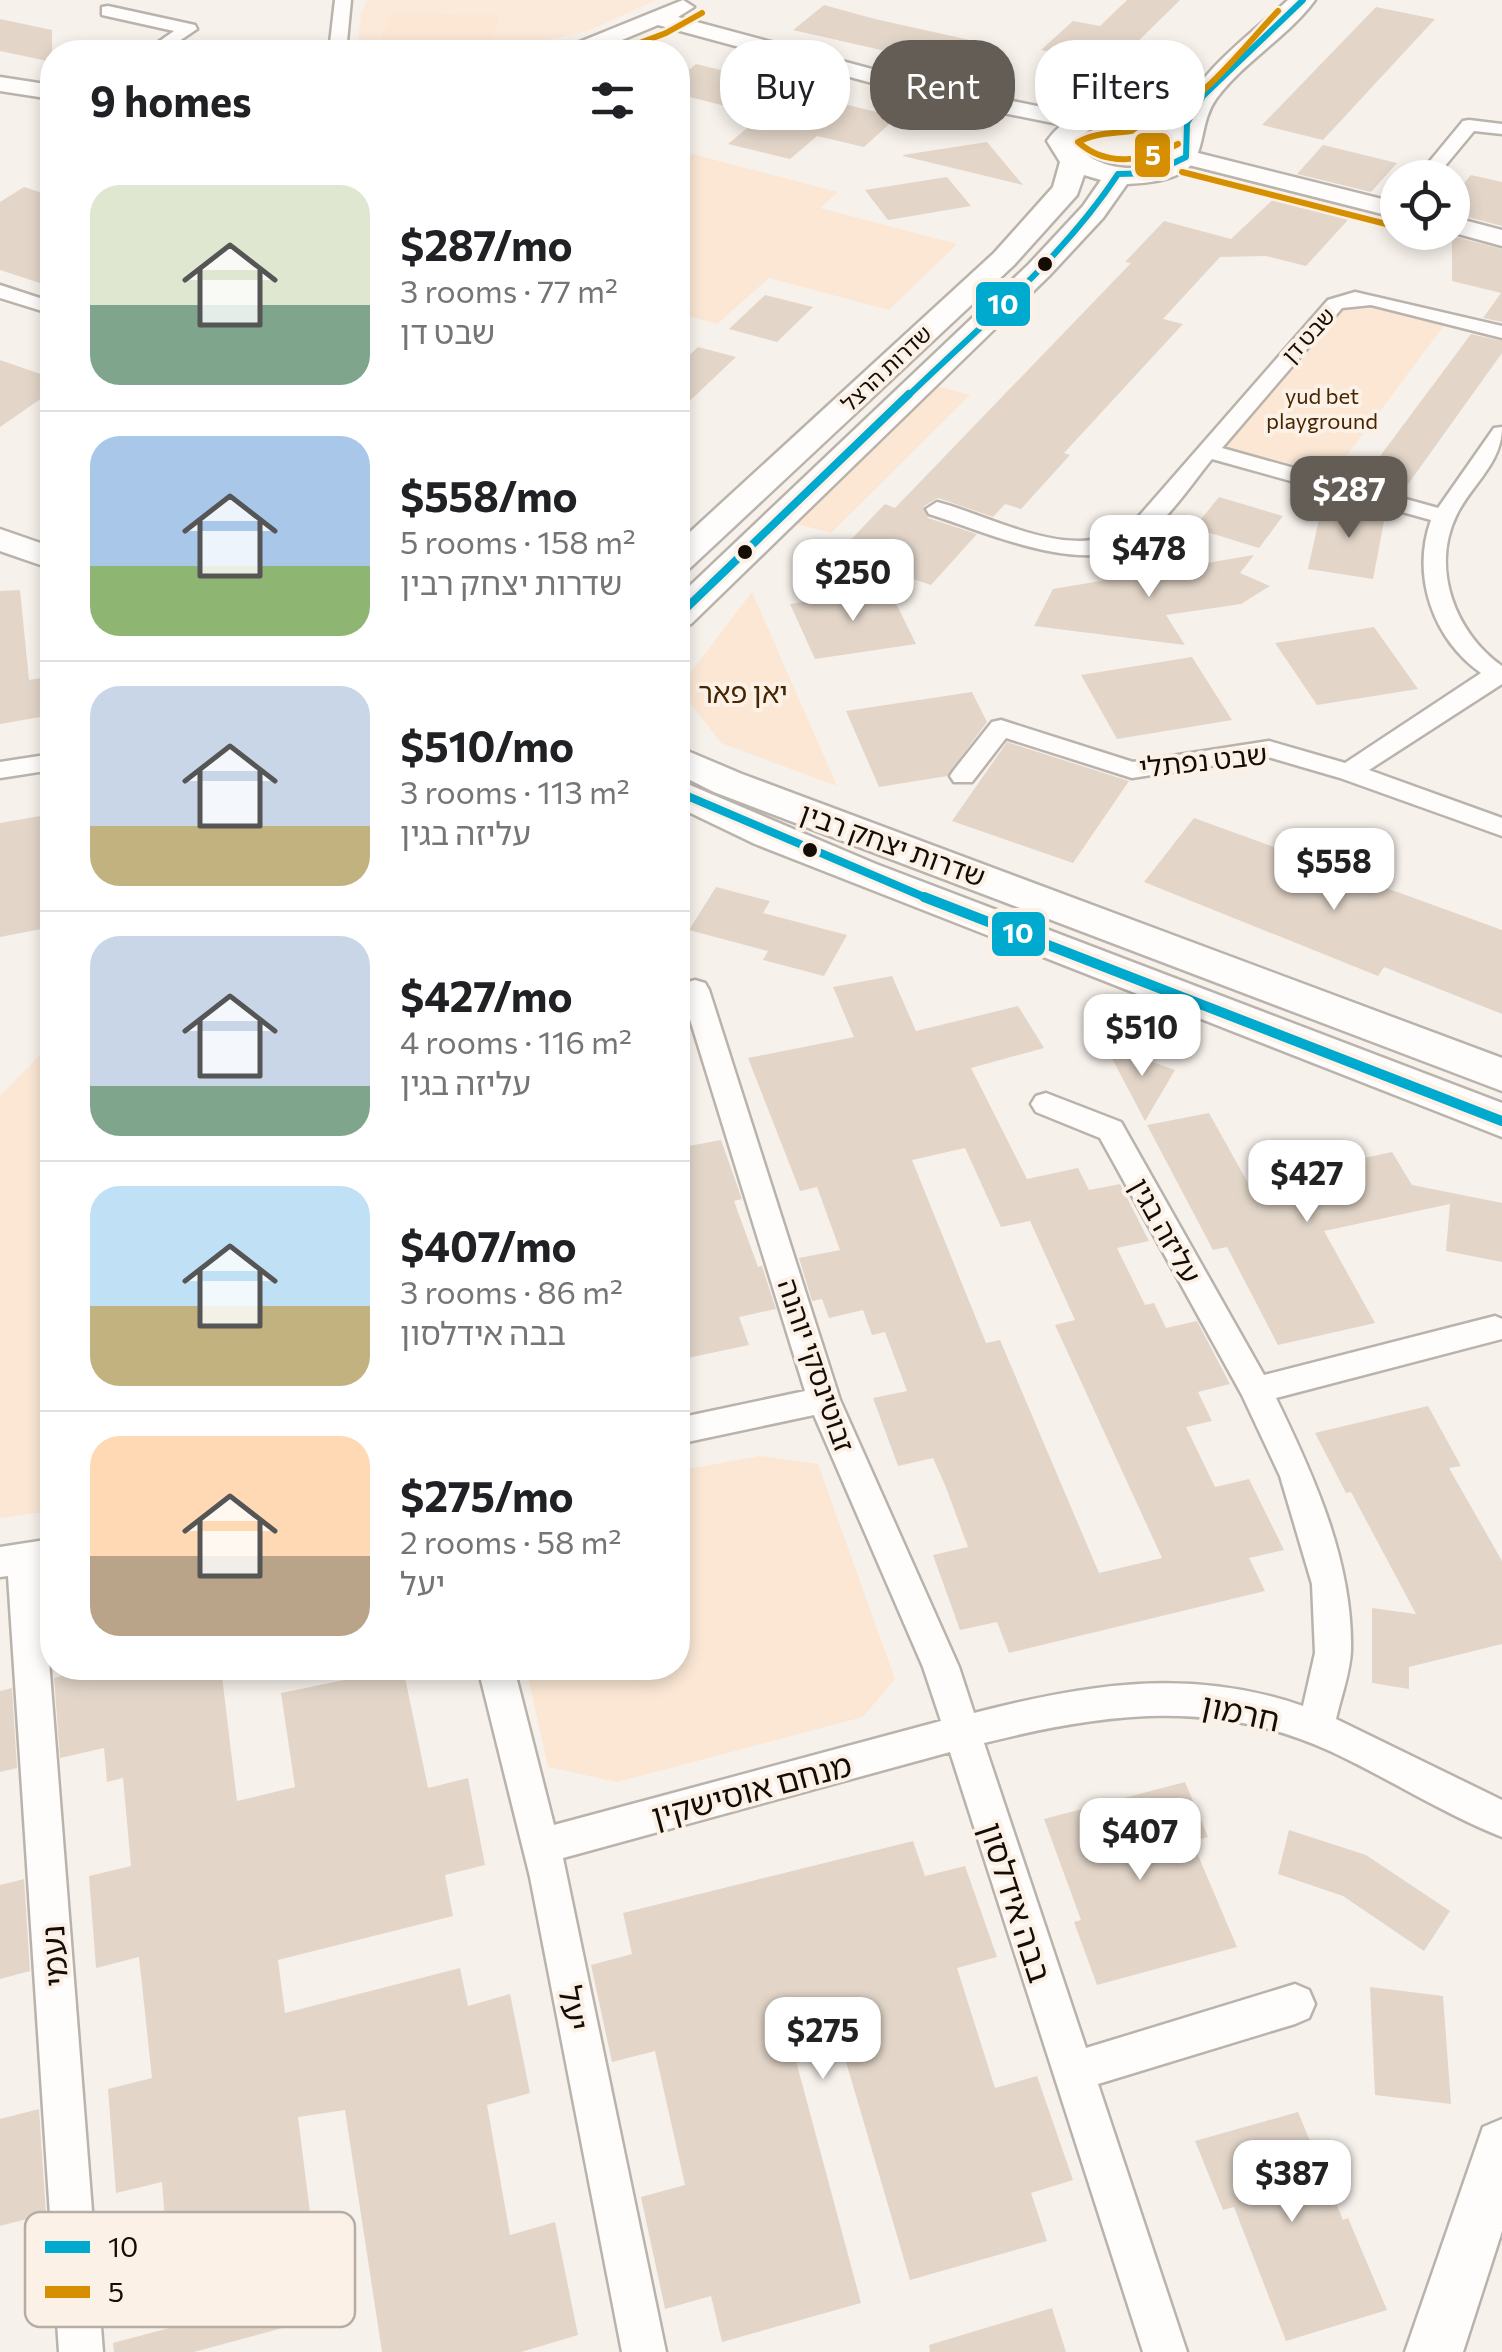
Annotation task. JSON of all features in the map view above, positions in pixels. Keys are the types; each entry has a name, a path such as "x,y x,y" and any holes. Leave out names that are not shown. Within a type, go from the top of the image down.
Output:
{"main road":[{"path":"1205,60 1267,0"},
{"path":"1067,151 1118,174 1153,173 1185,148 1190,116 1203,96 1303,0"},
{"name":"שדרות הרצל","path":"690,549 1004,259 1067,188 1072,130"},
{"path":"1167,130 1185,148"},
{"path":"690,604 1039,270 1109,196 1118,174"},
{"path":"0,508 40,523"},
{"path":"0,539 40,554"},
{"name":"שדרות יצחק רבין","path":"690,765 728,783 1502,1075"},
{"name":"שדרות יצחק רבין","path":"690,798 751,828 1253,1021 1502,1122"}],"street":[{"path":"339,40 343,0"},
{"path":"108,10 189,30 172,40"},
{"path":"604,40 678,10 819,60 870,73"},
{"path":"0,84 40,90"},
{"path":"1015,119 1067,151"},
{"path":"1440,160 1469,126 1502,129"},
{"path":"1185,148 1380,206"},
{"path":"1470,230 1502,238"},
{"path":"0,291 40,304"},
{"name":"שבט דן","path":"937,509 1067,548 1118,544 1135,535 1321,316 1344,300 1372,299 1502,332"},
{"path":"1349,772 1499,676 1471,652 1451,626 1436,591 1434,563 1444,517 1502,434"},
{"path":"1207,451 1444,517"},
{"name":"שבט נפתלי","path":"963,776 1001,728 1132,770 1269,748 1502,827"},
{"path":"0,770 40,764"},
{"name":"זבוטינסקי יוהנה","path":"695,990 824,1400 942,1667 961,1732"},
{"name":"עליזה בגין","path":"1046,1104 1110,1130 1256,1390 1296,1476 1330,1584 1333,1653 1316,1729"},
{"path":"1256,1390 1495,1329"},
{"path":"690,1428 824,1400"},
{"name":"נעמי","path":"26,1558 72,2212"},
{"name":"יעל","path":"499,1680 542,1846 644,2352"},
{"name":"חרמון","path":"961,1732 1110,1704 1172,1699 1238,1703 1316,1729 1502,1819"},
{"name":"מנחם אוסישקין","path":"542,1846 961,1732"},
{"name":"בבה אידלסון","path":"961,1732 1166,2352"},
{"path":"1073,2072 1295,2004"},
{"path":"1434,2352 1502,2146"},
{"name":"נעמי","path":"80,2327 82,2352"}],"shaded area":[{"path":"367,0 656,0 588,31 548,40 358,40"}],"green space":[{"path":"390,13 500,15 494,40 381,40"},
{"path":"690,156 838,192 820,208 957,244 889,310 769,278 717,324 690,316"},
{"name":"yud bet playground","path":"1349,303 1445,324 1333,474 1223,447"},
{"path":"925,383 970,395 831,533 786,521"},
{"name":"יאן פאר","path":"752,592 837,786 721,743 690,702 690,674"},
{"path":"40,1055 40,1513 0,1518 0,1096"},
{"path":"760,1456 818,1464 895,1679 863,1717 617,1782 548,1767 529,1680 690,1680 690,1469"}],"building":[{"path":"1127,0 1180,0 1139,40 1052,40 1073,21 1100,26"},
{"path":"824,5 970,40 870,40 870,47 793,30"},
{"path":"1376,7 1435,19 1323,140 1262,125"},
{"path":"0,19 52,30 52,40 40,40 40,59 0,51"},
{"path":"696,64 720,70 720,105 690,97 690,69"},
{"path":"850,105 870,110 870,130 883,130 864,147 817,136 790,159 728,144 745,130 850,130"},
{"path":"987,142 1023,185 903,156 903,155"},
{"path":"1323,145 1385,160 1380,160 1380,182 1371,192 1297,174"},
{"path":"1470,176 1502,182 1502,226 1470,218"},
{"path":"947,177 971,206 888,220 865,190"},
{"path":"24,187 40,192 40,283 0,270 0,202"},
{"path":"1281,192 1356,211 1306,266 1266,256 1220,257 1163,319 1183,324 1064,453 1070,455 1021,509 1005,504 993,517 938,498 924,506 928,518 977,534 931,585 837,554 885,504 895,508 1131,263 1125,262 1164,221 1231,239"},
{"path":"1470,241 1502,249 1502,322 1483,318 1501,293 1452,281 1452,250 1470,250"},
{"path":"765,295 813,307 777,342 729,329"},
{"path":"1471,334 1502,341 1502,353 1406,487 1392,482 1390,491 1360,483"},
{"path":"698,347 736,357 690,401 690,355"},
{"path":"0,360 40,374 40,399 0,427"},
{"path":"1219,497 1283,516 1259,548 1194,528"},
{"path":"1347,500 1386,511 1373,579 1308,569 1320,515 1335,517"},
{"path":"1254,555 1240,573 1270,586 1241,604 1166,615 1185,645 1034,626 1053,589"},
{"path":"889,589 916,644 815,659 790,604"},
{"path":"20,590 29,680 40,678 40,717 0,724 0,591"},
{"path":"1374,627 1418,689 1317,705 1275,643"},
{"path":"1192,657 1232,720 1117,739 1081,675"},
{"path":"972,692 987,722 947,776 879,787 846,711"},
{"path":"1007,742 1129,781 1073,863 952,821"},
{"path":"40,816 40,929 0,937 0,823"},
{"path":"1194,818 1502,930 1502,1014 1384,967 1378,976 1144,882"},
{"path":"716,887 770,901 763,913 847,935 824,976 763,960 768,951 690,928"},
{"path":"892,976 916,1031 1018,1006 1044,1048 971,1068 1027,1179 1078,1168 1089,1190 1120,1184 1149,1241 1117,1248 1145,1305 1154,1303 1166,1328 1197,1321 1230,1384 1198,1392 1212,1421 1186,1427 1215,1487 1249,1479 1284,1550 1249,1558 1265,1591 1009,1653 997,1622 960,1630 933,1555 968,1547 933,1458 898,1466 873,1398 907,1391 885,1332 872,1335 863,1310 829,1318 822,1299 812,1301 799,1258 840,1250 817,1187 800,1191 748,1058 854,1037 833,987","holes":["965,1148 1001,1227 1030,1221 1075,1320 1055,1325 1162,1558 1099,1573 1000,1340 986,1343 912,1160"]},
{"path":"1105,1045 1175,1070 1145,1121"},
{"path":"1209,1113 1253,1192 1332,1175 1327,1166 1392,1152 1412,1185 1502,1203 1502,1262 1446,1251 1450,1204 1324,1231 1375,1323 1278,1345 1227,1247 1213,1250 1147,1125"},
{"path":"721,1140 742,1199 734,1201 776,1309 739,1317 749,1345 690,1357 690,1146"},
{"path":"1428,1406 1461,1466 1449,1468 1502,1561 1502,1644 1409,1667 1409,1689 1372,1683 1372,1608 1416,1614 1315,1433"},
{"path":"54,1680 222,1680 237,1801 295,1787 281,1693 344,1680 406,1680 428,1788 468,1778 485,1865 445,1875 453,1916 278,1960 285,2013 460,1968 468,2006 510,1994 530,2093 487,2105 510,2235 555,2222 578,2335 521,2352 382,2352 345,2110 298,2117 310,2212 164,2212 162,2182 116,2193 108,2089 152,2078 139,1957 96,1968 89,1876 131,1866 123,1778 107,1782 104,1748 60,1758"},
{"path":"12,1688 17,1768 0,1772 0,1691"},
{"path":"1185,1782 1208,1837 1192,1841 1237,1947 1097,1985 1074,1922 1081,1920 1044,1819"},
{"path":"1289,1830 1366,1855 1450,1911 1424,1951 1343,1896 1278,1874"},
{"path":"913,1841 925,1876 965,1866 997,1957 957,1968 995,2088 1037,2076 1073,2180 1031,2193 1047,2241 910,2280 842,2048 796,2061 861,2303 722,2342 711,2296 665,2309 641,2197 685,2185 655,2051 612,2062 591,1965 632,1954 623,1913"},
{"path":"24,1879 30,1971 0,1979 0,1885"},
{"path":"1370,1987 1443,1996 1451,2104 1375,2095"},
{"path":"39,2109 46,2212 25,2212 25,2219 0,2226 0,2119"},
{"path":"1298,2112 1343,2220 1348,2218 1387,2310 1286,2341 1234,2207 1223,2210 1195,2141"},
{"path":"1052,2308 1066,2352 930,2352 929,2345"},
{"path":"173,2327 286,2327 194,2352 114,2352 113,2343"}],"transit line":[{"name":"10","path":"690,604 1039,270 1093,212 1118,174 1153,173 1186,157 1187,123 1203,96 1303,0"},
{"name":"5","path":"1178,144 1154,155 1126,160 1100,157 1078,142 1095,135 1143,128 1170,115 1220,73 1278,11"},
{"name":"5","path":"648,40 702,13"},
{"name":"5","path":"1182,172 1380,222"},
{"name":"10","path":"690,797 862,873 1502,1121"}]}
